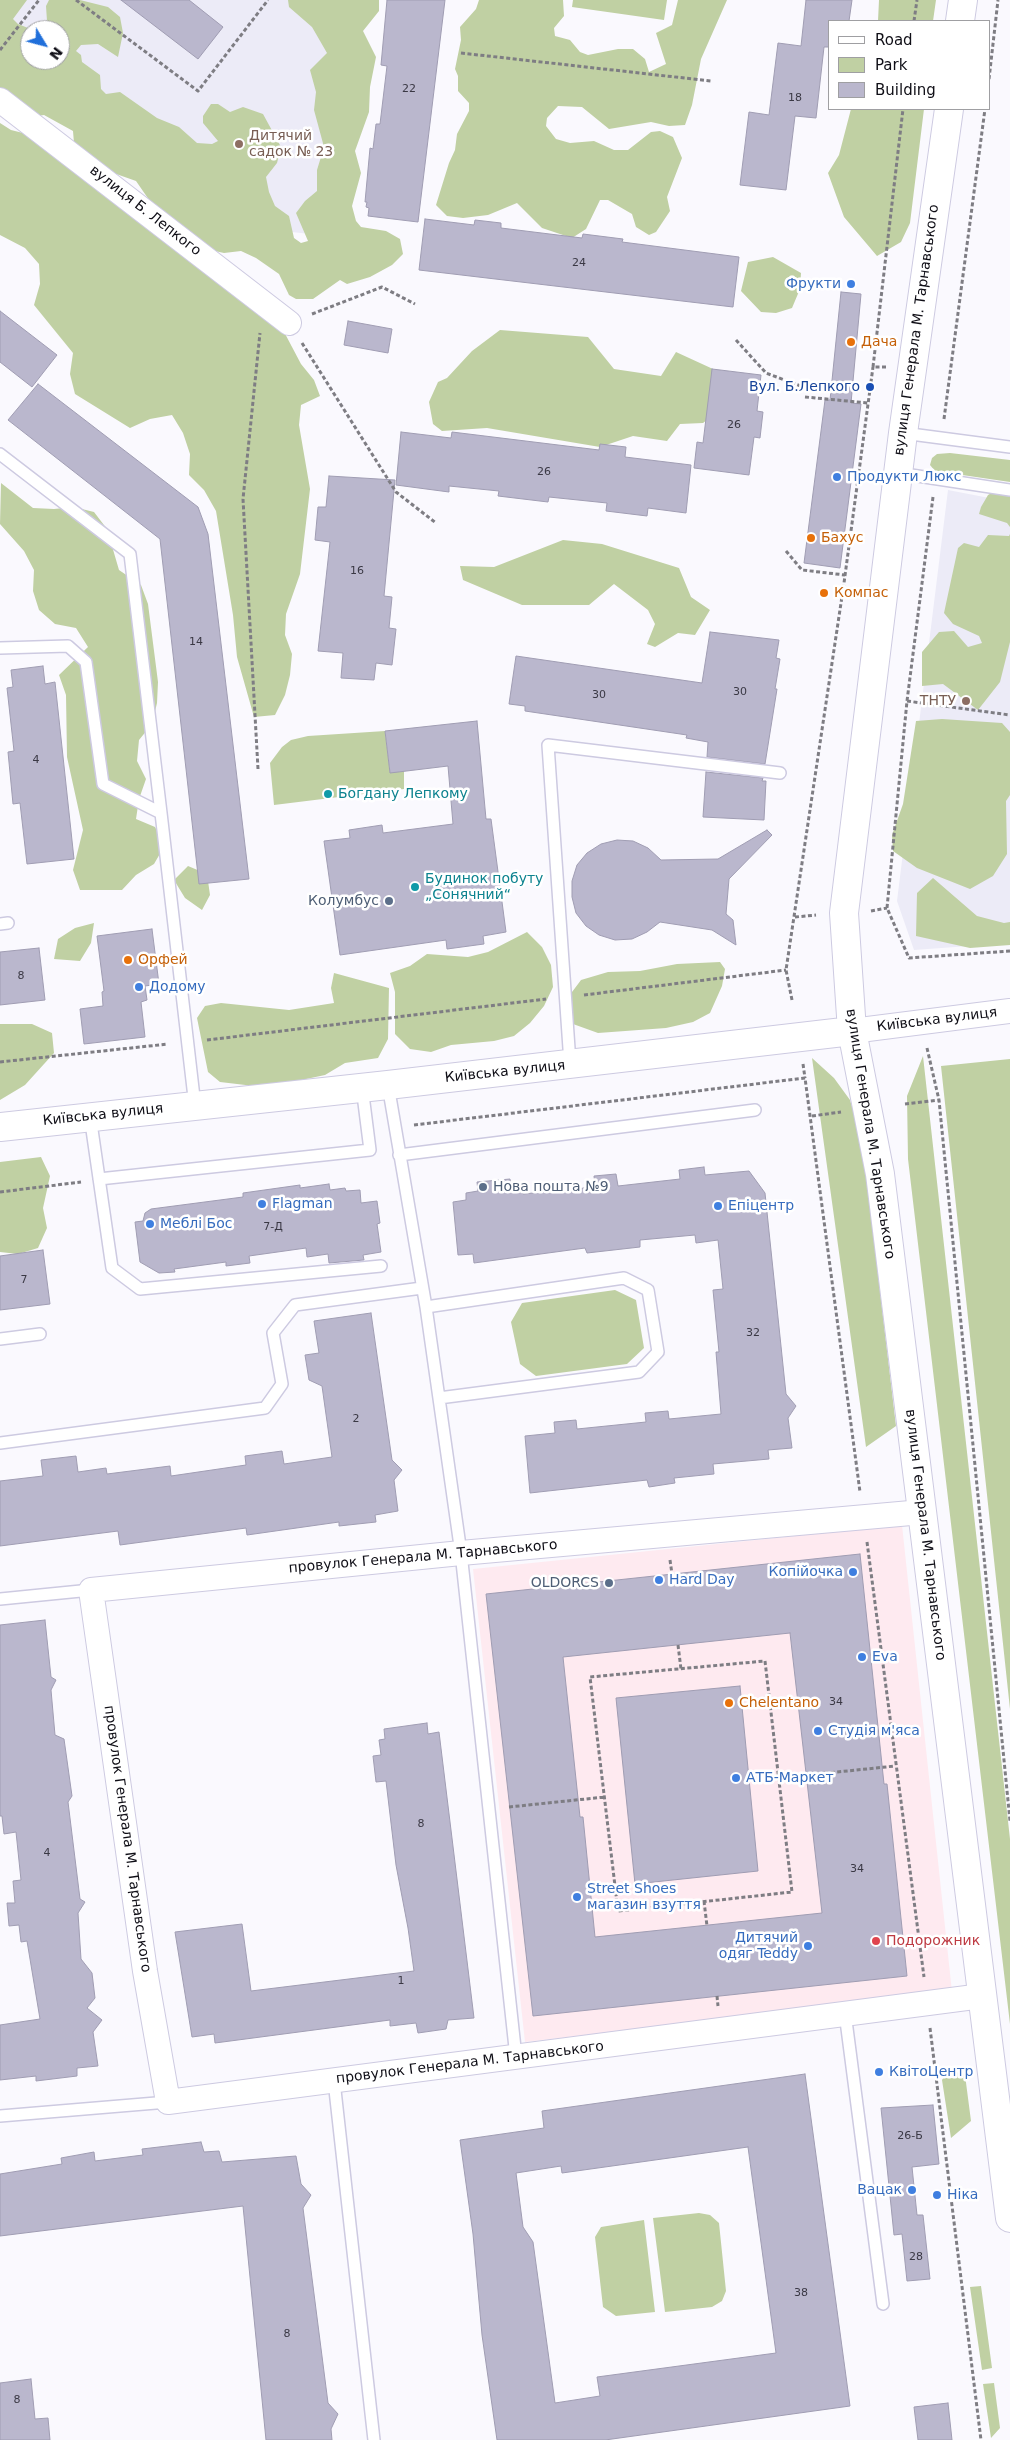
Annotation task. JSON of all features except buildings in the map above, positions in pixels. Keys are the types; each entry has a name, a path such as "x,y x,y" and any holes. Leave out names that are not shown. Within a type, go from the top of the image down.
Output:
{"main road":[{"path":"960,20 963,0"},
{"name":"вулиця Генерала М. Тарнавського","path":"949,110 903,433 844,913 852,1031 880,1174 1010,2218"},
{"name":"Київська вулиця","path":"0,1126 375,1086 852,1031"}],"street":[{"name":"вулиця Б. Лепкого","path":"0,100 289,322"},
{"name":"Київська вулиця","path":"852,1031 1010,1011"},
{"name":"провулок Генерала М. Тарнавського","path":"922,1512 461,1553 91,1590 145,1972 168,2102 982,1996"}],"lane":[{"path":"903,433 1010,446"},
{"path":"0,454 130,554 195,1106"},
{"path":"898,473 1010,490"},
{"path":"0,648 68,646 86,662 103,784 161,813"},
{"path":"570,1064 548,745 780,773"},
{"path":"375,1086 394,1127 426,1307 461,1553 516,2057"},
{"path":"98,1179 370,1150 375,1086"},
{"path":"399,1155 755,1110"},
{"path":"90,1116 112,1268 140,1289 381,1266"},
{"path":"426,1307 624,1278 648,1290 658,1352 639,1372 439,1398"},
{"path":"0,1443 265,1408 282,1384 273,1333 296,1305 422,1288"},
{"path":"0,1340 40,1334"},
{"path":"0,1599 91,1590"},
{"path":"845,2013 883,2304"},
{"path":"334,2081 374,2440"},
{"path":"0,2116 80,2111 168,2102"}],"path":[{"path":"0,50 39,0"},
{"path":"76,0 198,91 268,0"},
{"path":"914,20 917,0"},
{"path":"990,70 998,0"},
{"path":"461,53 711,82"},
{"path":"792,1000 786,970 845,575 873,367 903,110"},
{"path":"942,438 985,110"},
{"path":"415,304 382,287 289,322 396,492 436,523"},
{"path":"258,769 243,499 264,303"},
{"path":"736,340 766,373 806,388"},
{"path":"873,367 894,366"},
{"path":"805,397 868,403"},
{"path":"936,478 907,701 888,908 909,958 1010,951"},
{"path":"786,551 802,570 845,575"},
{"path":"907,701 1010,715"},
{"path":"869,911 888,908"},
{"path":"795,917 816,915"},
{"path":"0,1062 187,1042 786,970"},
{"path":"927,1047 939,1100 1010,1821"},
{"path":"802,1059 812,1116 895,1766 928,2004 981,2440"},
{"path":"394,1127 805,1078"},
{"path":"905,1104 939,1100"},
{"path":"812,1116 842,1112"},
{"path":"0,1192 98,1179"},
{"path":"678,1645 681,1669"},
{"path":"765,1661 792,1892 618,1911 590,1677 681,1669 765,1661"},
{"path":"780,1778 895,1766"},
{"path":"489,1809 605,1796"},
{"path":"704,1901 707,1926"}],"shaded area":[{"name":"Дитячий садок № 23","path":"0,0 346,0 319,235 255,228 70,69 70,20 20,20 20,35"},
{"name":"ТНТУ","path":"948,490 1010,502 1010,943 914,950 897,901"},
{"path":"902,1525 952,1992 525,2042 473,1569"}],"green space":[{"path":"0,0 27,0 13,19 20,25 20,70 70,70 70,20 47,20 46,6 49,0 80,0 108,7 120,17 123,33 118,57 98,44 81,45 76,51 81,55 82,62 100,75 101,89 106,94 120,92 157,118 179,127 197,143 212,144 218,141 203,123 203,116 211,104 218,104 230,112 243,107 263,114 281,147 277,163 266,177 269,192 275,206 289,216 294,238 301,243 308,241 296,213 305,201 317,191 317,170 324,147 314,110 316,92 310,70 327,53 312,27 289,7 288,0 379,0 379,11 363,31 376,57 370,87 369,112 355,151 361,173 352,206 356,221 361,227 386,231 400,239 403,254 392,265 370,277 347,284 340,280 313,299 296,299 289,295 279,274 256,258 241,251 224,253 201,248 154,207 136,181 88,164 75,155 73,131 44,115 17,119 0,103"},
{"path":"479,0 563,0 564,16 554,28 555,36 570,40 580,52 588,55 618,49 633,49 645,59 649,72 666,64 656,33 672,25 678,0 727,0 701,59 692,105 685,125 669,126 651,122 609,129 582,107 558,106 547,118 546,126 556,139 570,143 594,141 614,150 628,150 651,132 660,131 673,137 682,158 667,197 670,211 656,232 649,235 636,227 632,214 608,200 600,200 586,229 572,238 542,228 517,203 488,215 463,218 447,216 436,205 455,150 457,134 469,111 469,103 458,91 458,76 455,69 461,40 460,27 476,9"},
{"path":"573,0 667,0 664,20 572,7"},
{"path":"879,0 936,0 933,20 878,20"},
{"path":"851,110 924,110 910,223 901,242 877,256 844,217 828,173 839,155"},
{"path":"0,123 11,130 31,135 282,328 301,364 314,380 320,396 301,405 299,425 310,489 300,574 286,614 285,635 292,654 290,675 285,695 275,715 254,717 237,657 233,615 216,511 204,490 189,475 190,454 183,433 172,415 150,419 130,428 75,394 70,374 73,353 34,305 40,284 39,264 25,248 0,235"},
{"path":"773,257 801,273 800,289 792,308 776,313 761,312 741,291 748,262"},
{"path":"500,330 588,337 614,369 661,376 676,352 713,369 712,416 703,423 680,424 667,441 633,436 600,447 487,428 442,431 433,424 429,402 438,382 447,378 472,351"},
{"path":"950,453 1010,460 1010,482 935,471 930,465 932,458 937,454"},
{"path":"1,483 33,508 54,509 74,507 94,512 107,529 119,570 141,585 148,604 158,682 157,703 152,724 139,740 137,761 146,779 139,799 136,819 155,827 165,845 154,864 136,875 122,890 80,890 73,870 83,830 67,757 66,695 59,675 88,647 76,628 55,624 39,610 33,591 34,570 24,551 0,524"},
{"path":"995,491 1010,493 1010,527 1007,523 979,514 988,495"},
{"path":"1010,534 1010,642 1000,682 978,710 943,684 922,686 922,652 939,632 954,631 968,647 982,643 979,636 953,624 944,613 958,548 964,543 979,547 988,535 1009,536"},
{"path":"563,540 602,544 679,568 691,597 710,610 695,635 678,633 655,647 647,644 655,624 648,610 614,584 589,605 522,605 463,580 460,566 494,567"},
{"path":"942,719 1002,723 1010,732 1010,795 1006,801 1007,854 993,876 970,889 917,868 893,851 892,835 903,804 916,721"},
{"path":"385,731 390,772 404,771 404,789 274,805 270,763 282,747 291,740 308,736"},
{"path":"188,866 207,874 210,895 202,910 185,898 174,880"},
{"path":"933,878 977,916 1004,923 1010,922 1010,945 970,948 916,936 917,893"},
{"path":"94,923 91,943 80,961 54,959 58,939 75,928"},
{"path":"527,932 542,947 551,965 553,987 544,1006 530,1023 514,1036 494,1041 451,1045 431,1052 410,1049 395,1034 395,992 390,973 410,966 427,954 468,957 488,952"},
{"path":"720,962 725,969 722,986 710,1013 693,1022 666,1028 598,1033 573,1024 570,1008 572,992 581,980 608,972 640,971 677,964"},
{"path":"334,973 389,988 388,1039 378,1058 345,1063 325,1075 292,1082 254,1086 220,1082 208,1072 197,1018 205,1006 221,1003 289,1010 334,1003 331,988"},
{"path":"0,1024 32,1024 52,1033 54,1053 25,1085 0,1100"},
{"path":"923,1056 1010,1839 1010,2024 908,1159 907,1096"},
{"path":"812,1058 834,1078 850,1100 862,1140 896,1426 866,1447"},
{"path":"1010,1059 1010,1709 941,1066"},
{"path":"41,1157 50,1176 43,1208 47,1228 38,1248 18,1254 0,1252 0,1162"},
{"path":"615,1290 636,1300 644,1348 627,1364 536,1376 520,1364 511,1322 522,1303"},
{"path":"947,2072 965,2075 971,2121 951,2138 942,2080"},
{"path":"699,2213 710,2215 719,2223 726,2291 722,2301 712,2307 665,2312 653,2218"},
{"path":"644,2220 655,2312 616,2316 603,2307 595,2237 601,2227"},
{"path":"981,2286 992,2368 982,2370 970,2287"},
{"path":"994,2383 1000,2428 991,2438 983,2384"}],"place":[{"name":"Дитячий садок № 23","path":"239,144"},
{"name":"Фрукти","path":"851,284"},
{"name":"Дача","path":"851,342"},
{"name":"Вул. Б.Лепкого","path":"870,387"},
{"name":"Продукти Люкс","path":"837,477"},
{"name":"Бахус","path":"811,538"},
{"name":"Компас","path":"824,593"},
{"name":"ТНТУ","path":"966,701"},
{"name":"Богдану Лепкому","path":"328,794"},
{"name":"Будинок побуту „Сонячний“","path":"415,887"},
{"name":"Колумбус","path":"389,901"},
{"name":"Орфей","path":"128,960"},
{"name":"Додому","path":"139,987"},
{"name":"Нова пошта №9","path":"483,1187"},
{"name":"Flagman","path":"262,1204"},
{"name":"Епіцентр","path":"718,1206"},
{"name":"Меблі Бос","path":"150,1224"},
{"name":"Копійочка","path":"853,1572"},
{"name":"Hard Day","path":"659,1580"},
{"name":"OLDORCS","path":"609,1583"},
{"name":"Eva","path":"862,1657"},
{"name":"Chelentano","path":"729,1703"},
{"name":"Студія м'яса","path":"818,1731"},
{"name":"АТБ-Маркет","path":"736,1778"},
{"name":"Street Shoes магазин взуття","path":"577,1897"},
{"name":"Подорожник","path":"876,1941"},
{"name":"Дитячий одяг Teddy","path":"808,1946"},
{"name":"КвітоЦентр","path":"879,2072"},
{"name":"Вацак","path":"912,2190"},
{"name":"Ніка","path":"937,2195"}]}
